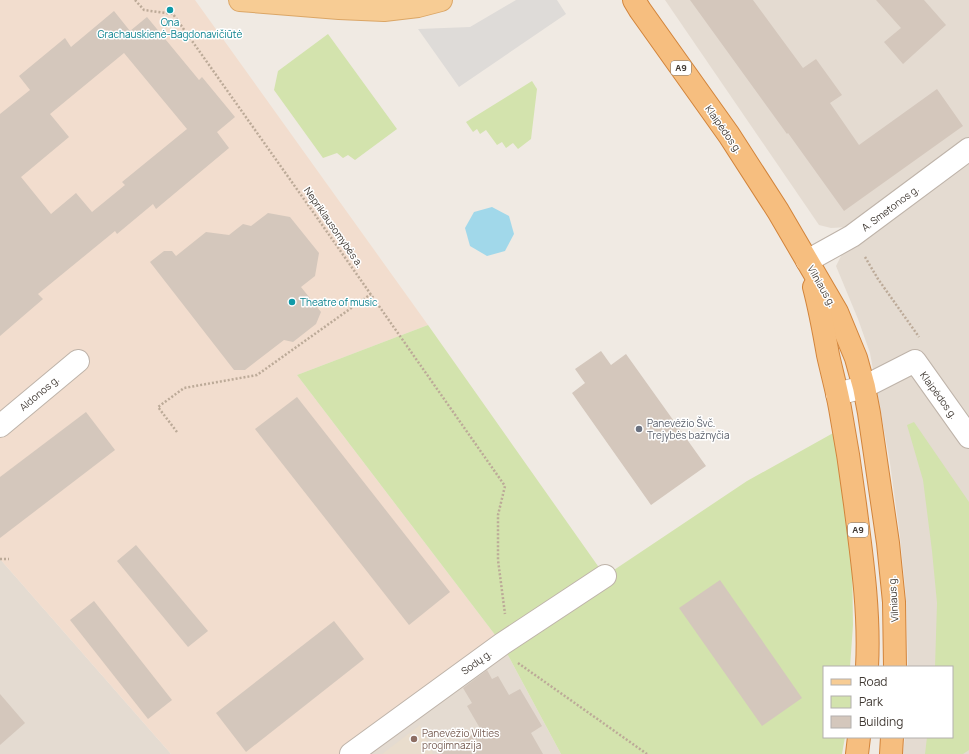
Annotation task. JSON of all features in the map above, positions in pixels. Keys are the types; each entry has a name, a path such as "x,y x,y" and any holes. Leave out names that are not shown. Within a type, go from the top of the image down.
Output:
{"highway":[{"name":"Klaipėdos g.","path":"634,0 729,135 778,211 807,261"},
{"name":"Vilniaus g.","path":"807,261 837,312 856,358 864,387 873,434 888,543 894,602 895,666"},
{"name":"Vilniaus g.","path":"807,261 820,309 850,470 866,597 866,666"},
{"path":"857,754 859,738"},
{"path":"891,754 892,738"}],"main road":[{"path":"240,0 384,10 418,6 441,0"}],"street":[{"name":"A. Smetonos g.","path":"807,261 852,236 969,149"},
{"name":"Aldonos g.","path":"0,426 78,361"},
{"name":"Klaipėdos g.","path":"864,387 915,361 969,437"},
{"path":"837,394 864,387"},
{"name":"Sodų g.","path":"351,754 509,639 605,576"}],"path":[{"name":"Nepriklausomybės a.","path":"135,0 144,10 173,14 505,486 498,515 498,560 509,639"},
{"path":"852,236 878,279 920,339"},
{"path":"177,432 158,407 184,388 257,375 371,294"},
{"path":"0,559 9,559"},
{"path":"509,639 512,659 647,754"}],"shaded area":[{"path":"0,0 195,0 428,325 297,375 502,644 351,754 171,754 0,559"},
{"path":"516,0 557,0 566,14 459,87 418,29 470,27"},
{"path":"665,0 969,0 969,137 848,227 831,228 819,225"},
{"path":"969,159 969,754 903,754 905,738 953,738 953,666 908,666 906,597 890,463 870,353 836,266 842,254"},
{"path":"0,559 171,754 0,754"},
{"path":"502,644 561,754 351,754"},
{"name":"Panevėžio Vilties progimnazija","path":"420,725 433,754 382,754"}],"green space":[{"path":"328,34 397,129 355,160 348,155 343,158 337,153 323,158 274,90 278,71"},
{"path":"532,81 537,89 531,139 518,149 513,143 506,148 502,142 497,145 486,130 480,134 477,129 473,132 466,122"},
{"path":"428,325 605,576 747,481 835,432 852,555 853,625 850,666 823,666 823,738 845,738 842,754 561,754 502,644 297,375"},
{"path":"914,422 969,502 969,750 963,754 925,754 927,738 953,738 953,666 935,666 937,603 932,551 923,480 907,425"}],"water":[{"path":"492,207 509,216 514,234 505,251 487,256 470,246 465,228 474,212"}],"building":[{"path":"690,0 753,0 803,68 816,59 842,95 830,103 859,145 937,89 963,126 844,211"},
{"path":"876,0 924,0 946,25 903,64 884,42 901,28"},
{"path":"114,11 130,31 147,17 199,80 202,77 235,117 217,132 229,148 156,209 153,204 117,234 115,231 38,294 43,299 0,336 0,114 30,90 19,76 65,38 71,47","holes":["124,53 187,129 122,182 125,185 92,212 76,193 51,214 21,177 69,137 50,114"]},
{"path":"268,213 290,217 319,253 315,276 301,287 321,312 316,324 293,342 284,340 245,370 234,370 150,262 164,251 172,251 176,256 206,232 229,235 243,224 251,226"},
{"name":"Panevėžio Švč. Trejybės bažnyčia","path":"601,351 611,365 626,354 706,466 651,505 572,393 585,383 575,369"},
{"path":"297,397 450,592 409,625 255,429"},
{"path":"86,412 115,450 0,538 0,477"},
{"path":"136,545 208,631 188,647 117,561"},
{"path":"720,580 802,698 762,726 679,608"},
{"path":"94,601 172,700 148,719 70,620"},
{"path":"334,621 364,659 246,752 216,713"},
{"path":"487,670 492,679 498,676 509,695 520,689 542,726 531,733 543,754 438,754 481,730 467,706 472,703 463,688"},
{"path":"0,694 25,723 0,745"}],"place":[{"name":"Ona Grachauskienė-Bagdonavičiūtė","path":"170,10"},
{"name":"Theatre of music","path":"292,302"},
{"name":"Panevėžio Švč. Trejybės bažnyčia","path":"639,429"},
{"name":"Panevėžio Vilties progimnazija","path":"414,739"}]}
